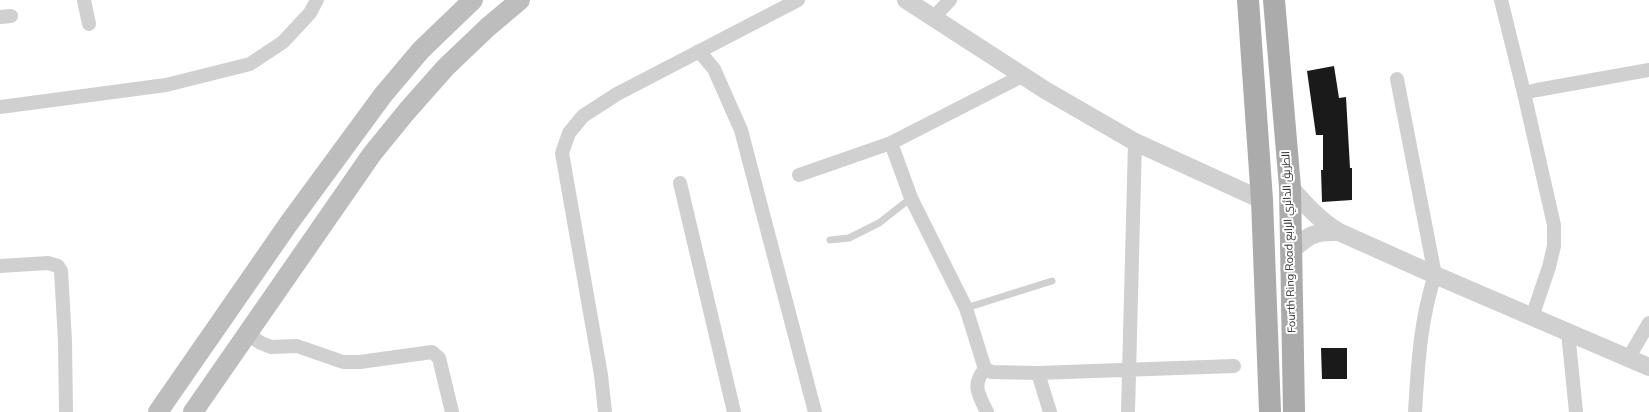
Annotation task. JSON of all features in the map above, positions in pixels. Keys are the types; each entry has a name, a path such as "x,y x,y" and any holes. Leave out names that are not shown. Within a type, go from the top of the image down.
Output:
{"main road":[{"path":"158,412 289,223 383,95 421,50 473,0"},
{"path":"193,412 372,154 446,67 488,27 520,0"},
{"path":"1248,0 1262,200 1270,412"},
{"name":"Fourth Ring Road الطريق الدائري الرابع","path":"1274,0 1290,187 1294,412"},
{"path":"289,223 314,239"}],"street":[{"path":"84,0 89,24"},
{"path":"0,107 166,85 250,64 283,42 310,13 317,0"},
{"path":"605,412 601,374 562,154 570,133 583,116 617,94 798,0"},
{"path":"906,0 1022,76 1135,142 1262,200"},
{"path":"933,18 950,0"},
{"path":"1501,0 1554,225 1554,246 1549,267 1532,317"},
{"path":"699,51 714,69 741,130 814,412"},
{"path":"1524,93 1649,70"},
{"path":"799,175 891,144 1022,76"},
{"path":"1397,79 1435,275 1426,301 1422,326 1415,412"},
{"path":"1128,412 1135,142"},
{"path":"891,144 911,198 966,308 985,369 992,372 1038,373 1234,366"},
{"path":"680,183 734,412"},
{"path":"1290,187 1311,211 1339,232 1649,367"},
{"path":"1291,251 1304,239 1313,234 1322,231 1339,232"},
{"path":"0,266 48,262 58,266 61,271 65,341 66,412"},
{"path":"1629,357 1649,323"},
{"path":"1568,332 1576,412"},
{"path":"247,334 261,343 271,347 297,346 343,362 360,362 432,352 439,358 452,412"},
{"path":"985,369 977,381 979,394 987,412"},
{"path":"1038,373 1050,412"}],"lane":[{"path":"830,240 849,238 879,223 911,198"},
{"path":"966,308 1052,281"}],"building":[{"path":"1334,66 1339,98 1346,97 1350,168 1352,168 1352,200 1322,202 1321,170 1323,170 1323,135 1316,135 1307,71"},
{"path":"1321,348 1347,348 1347,379 1322,379"}]}
